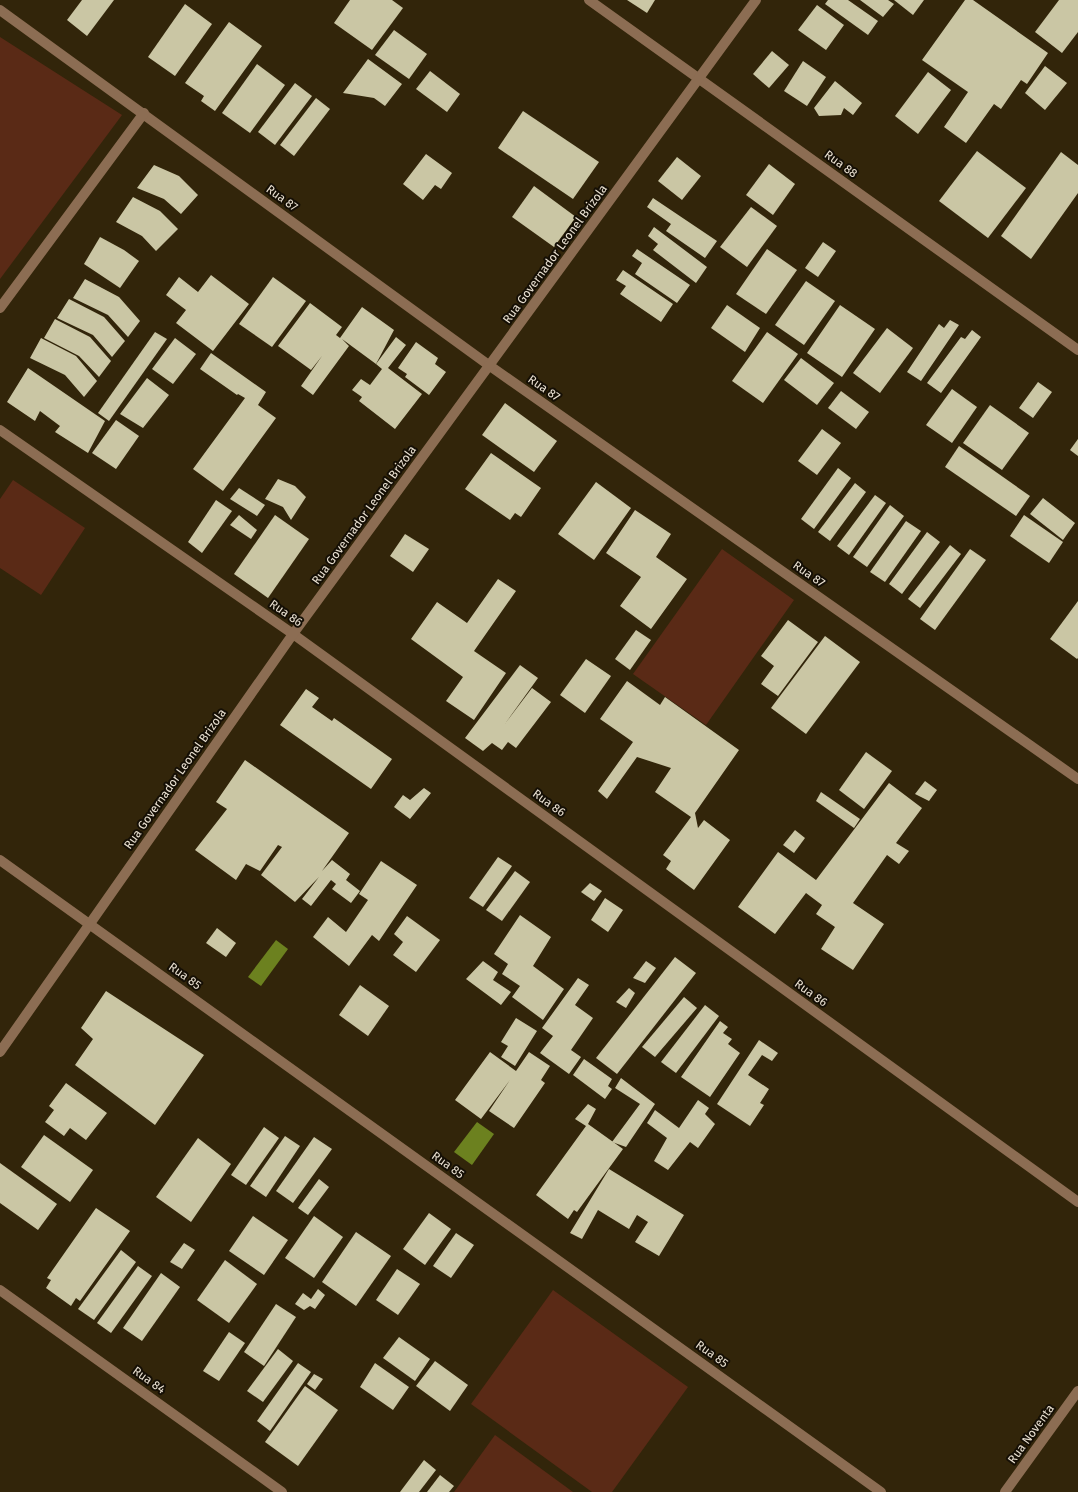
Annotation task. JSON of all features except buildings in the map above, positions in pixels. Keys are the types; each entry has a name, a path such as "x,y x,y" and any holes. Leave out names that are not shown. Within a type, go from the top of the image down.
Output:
{"street":[{"name":"Rua 88","path":"589,0 1078,350"},
{"name":"Rua Governador Leonel Brizola","path":"0,1052 293,634 756,0"},
{"name":"Rua 87","path":"0,10 144,113 490,366 1078,779"},
{"path":"0,308 144,113"},
{"name":"Rua 86","path":"0,430 293,634 1078,1202"},
{"name":"Rua 85","path":"0,860 882,1492"},
{"name":"Rua 84","path":"0,1290 282,1492"},
{"name":"Rua Noventa","path":"1005,1492 1078,1391"}],"shaded area":[{"path":"0,37 122,115 0,279"},
{"path":"13,480 85,528 41,595 0,568 0,499"},
{"path":"722,549 794,600 706,725 633,674"},
{"path":"276,940 288,949 261,986 248,977"},
{"path":"477,1122 494,1134 472,1165 454,1152"},
{"path":"553,1290 688,1387 612,1492 592,1492 471,1404"},
{"path":"495,1435 573,1492 454,1492"}]}
